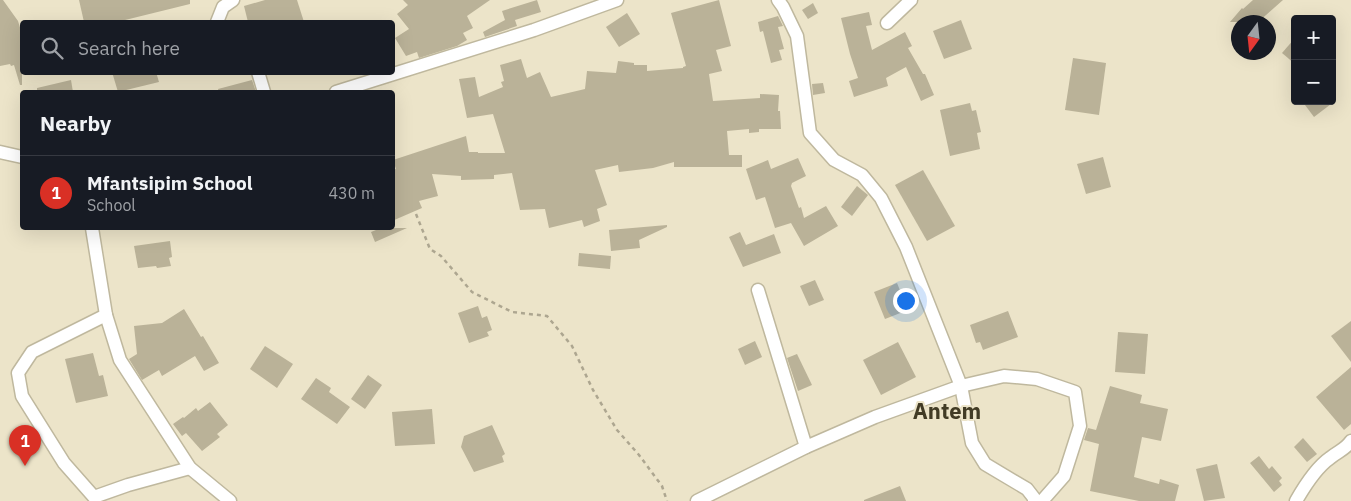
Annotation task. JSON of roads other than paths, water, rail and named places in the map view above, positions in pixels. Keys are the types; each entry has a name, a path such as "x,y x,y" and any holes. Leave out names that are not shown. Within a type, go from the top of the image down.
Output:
{"street":[{"path":"218,20 223,7 232,0"},
{"path":"395,75 534,30 592,5 617,0"},
{"path":"778,0 784,7 797,36 810,132 834,160 862,175 881,198 906,247 961,386 972,443 985,464 1027,489 1034,498 1034,501"},
{"path":"887,23 911,0"},
{"path":"259,75 263,90"},
{"path":"347,90 394,75"},
{"path":"0,152 20,157"},
{"path":"92,230 106,314 120,360 190,468 230,501"},
{"path":"758,290 806,447"},
{"path":"106,314 32,352 18,373 22,396 64,464 95,499 128,485 190,468"},
{"path":"697,501 806,447 875,417 961,386 1004,376 1037,379 1074,392 1080,426 1064,476 1042,501"},
{"path":"1296,501 1310,479 1329,458 1346,449 1351,441"}],"place":[{"name":"Mfantsipim School","path":"25,466"}],"district":[{"name":"Antem","path":"947,410"}]}
